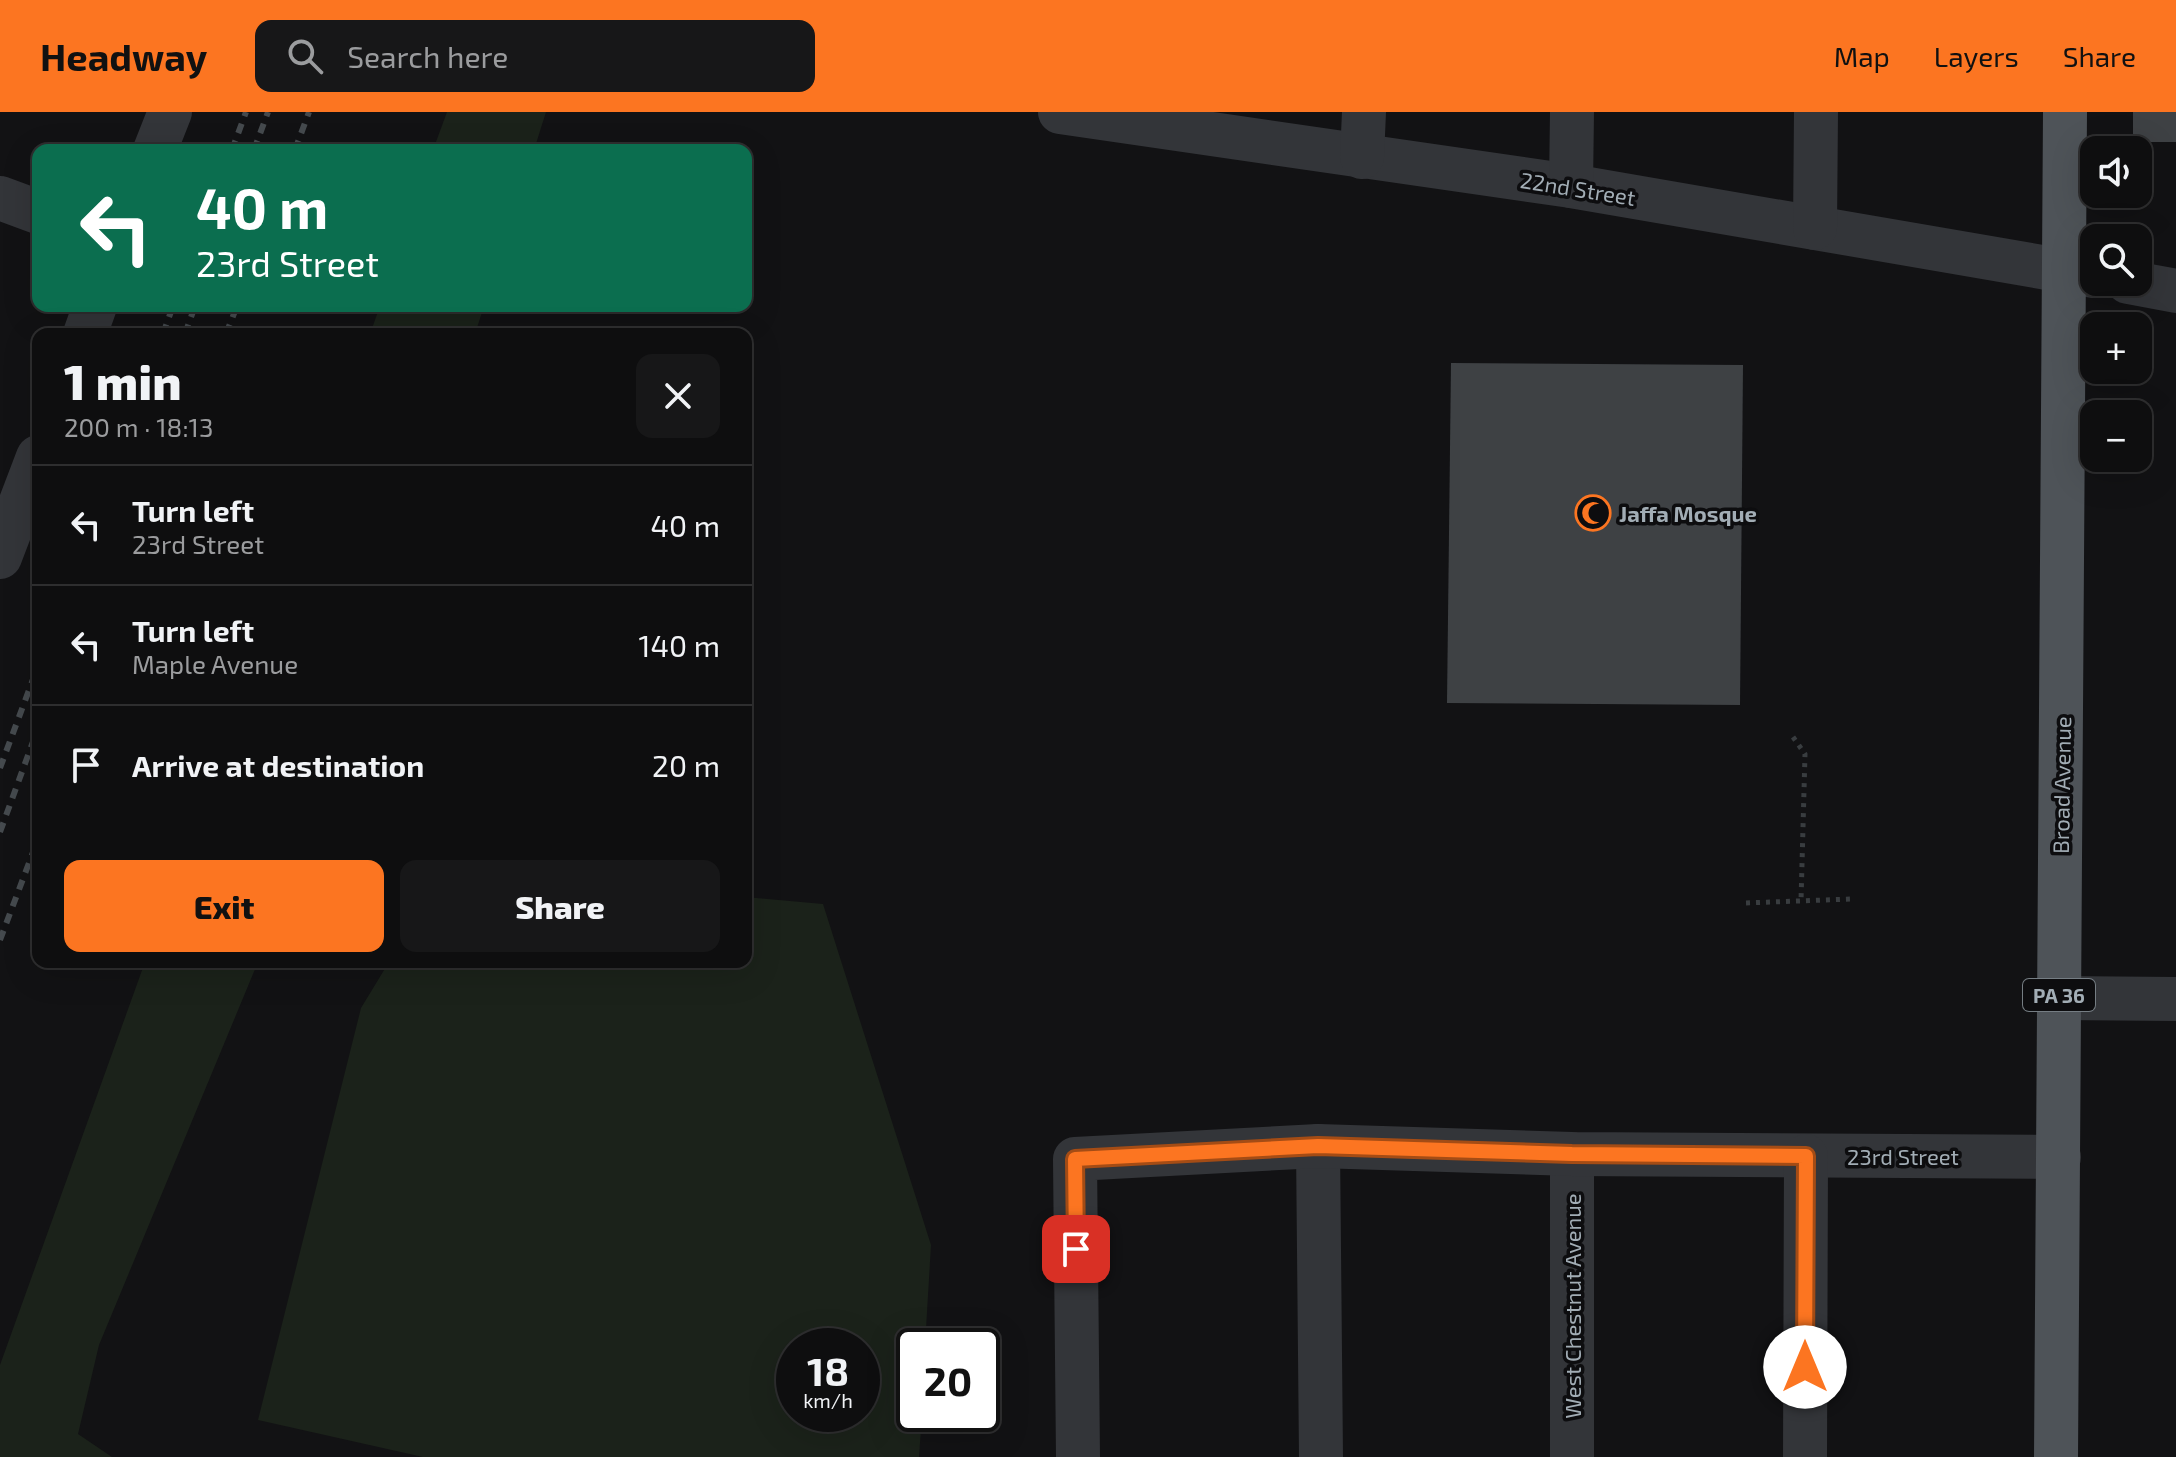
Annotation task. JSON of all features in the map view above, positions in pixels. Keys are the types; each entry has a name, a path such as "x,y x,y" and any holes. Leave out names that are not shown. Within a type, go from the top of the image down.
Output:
{"main road":[{"name":"Broad Avenue","path":"2056,1457 2059,998 2080,273 2065,112"}],"street":[{"path":"157,144 170,112"},
{"name":"22nd Street","path":"1060,112 1198,122 1362,157 1571,186 2080,273"},
{"path":"1362,157 1364,112"},
{"path":"1571,186 1572,112"},
{"path":"1815,228 1816,112"},
{"path":"0,198 32,210"},
{"path":"2152,286 2176,291"},
{"path":"0,557 32,473"},
{"path":"2059,998 2176,999"},
{"path":"1318,1146 1321,1457"},
{"name":"23rd Street","path":"1078,1457 1075,1159 1318,1146 1572,1154 2059,1157"},
{"name":"West Chestnut Avenue","path":"1572,1154 1572,1457"},
{"path":"1805,1457 1806,1156"}],"path":[{"path":"1793,737 1805,754 1801,901"},
{"path":"1746,903 1851,899"}],"shaded area":[{"path":"447,112 546,112 536,144 435,144"},
{"path":"378,312 482,312 477,328 372,328"},
{"path":"752,898 823,904 931,1245 926,1328 896,1328 896,1432 921,1432 919,1457 423,1457 258,1420 361,1008 385,968 752,968"},
{"path":"143,968 256,968 99,1345 78,1434 112,1457 0,1457 0,1365"}],"building":[{"path":"2133,112 2176,112 2176,142 2152,142 2152,136 2133,136"},
{"path":"1451,363 1743,365 1740,705 1447,703"}],"railway":[{"path":"234,144 246,112"},
{"path":"256,144 268,112"},
{"path":"297,144 309,112"},
{"path":"165,328 171,312"},
{"path":"187,328 193,312"},
{"path":"228,328 235,312"},
{"path":"0,768 32,682"},
{"path":"0,832 32,744"},
{"path":"0,940 32,855"}],"place":[{"name":"Jaffa Mosque","path":"1593,513"}],"route":[{"path":"1076,1249 1075,1159 1318,1146 1572,1154 1806,1156 1805,1367"}]}
